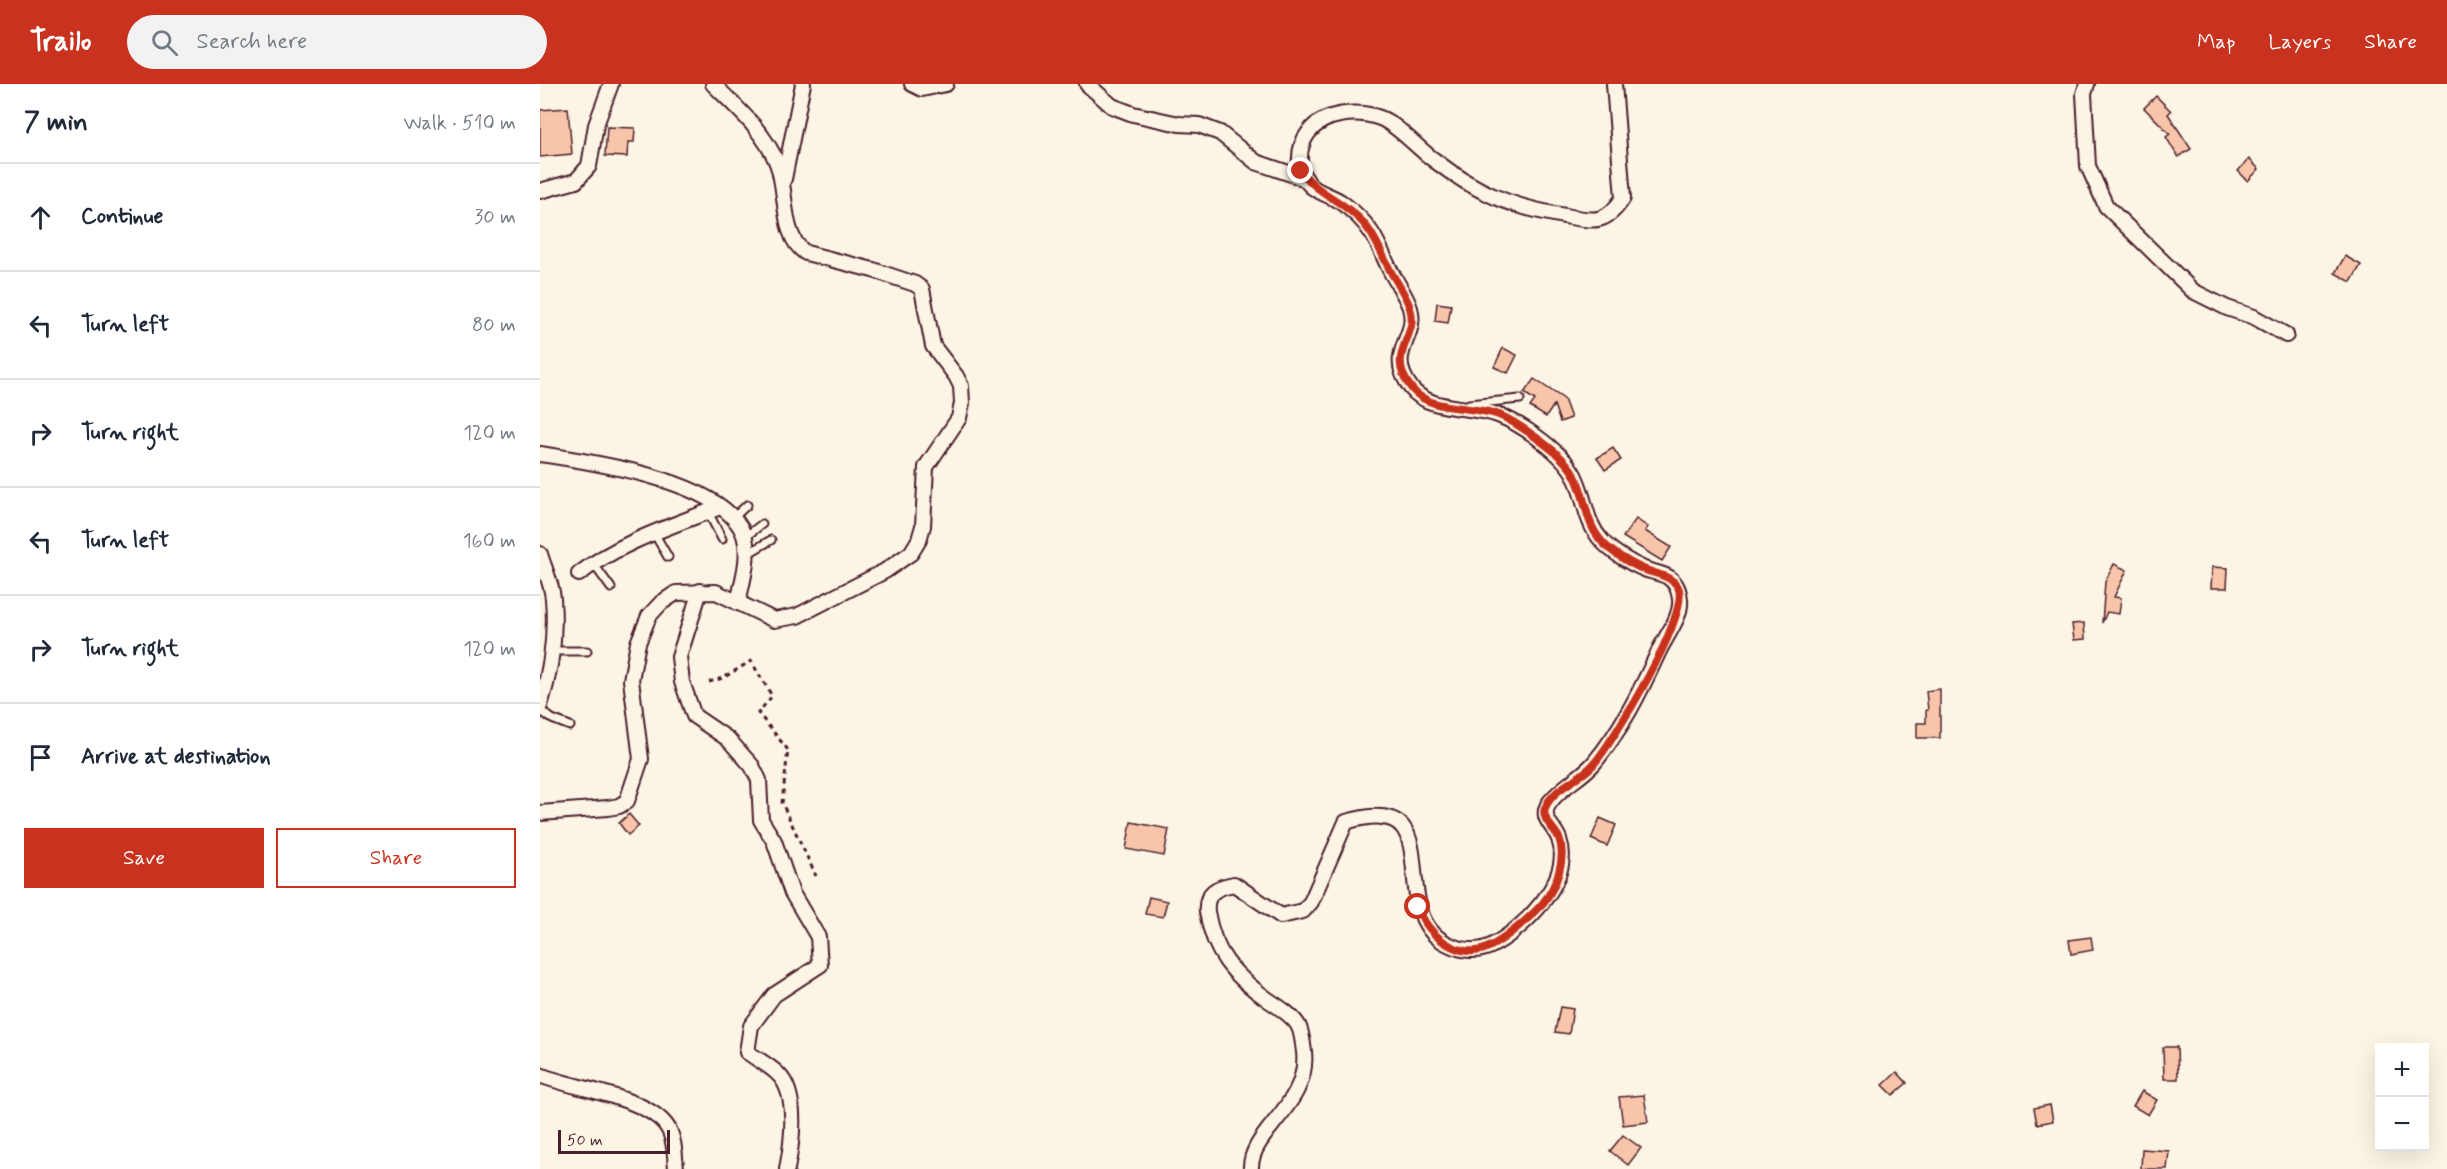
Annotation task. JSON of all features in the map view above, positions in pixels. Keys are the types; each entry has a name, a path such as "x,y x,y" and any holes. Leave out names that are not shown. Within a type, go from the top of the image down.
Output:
{"street":[{"path":"540,191 576,181 589,166 596,125 611,84"},
{"path":"540,813 608,808 620,806 627,801 641,759 641,743 631,700 631,680 638,643 650,616 661,603 676,593 716,592 774,620 797,616 885,571 911,553 919,540 923,526 926,467 959,418 962,403 961,386 956,375 933,346 922,289 903,280 806,253 796,246 790,232 784,182 764,137 713,84"},
{"path":"784,182 803,84"},
{"path":"912,84 922,89 946,84"},
{"path":"1087,84 1112,105 1134,114 1179,124 1199,125 1220,133 1256,162 1306,179"},
{"path":"1251,1169 1251,1161 1260,1146 1301,1086 1306,1065 1303,1044 1299,1026 1281,1008 1246,984 1221,956 1210,928 1206,903 1208,896 1213,891 1234,884 1281,916 1303,911 1311,902 1346,822 1368,815 1387,815 1404,826 1411,841 1418,907 1428,928 1442,942 1459,949 1487,949 1543,903 1558,878 1560,840 1545,815 1545,808 1563,788 1591,767 1621,726 1640,694 1681,606 1678,587 1669,578 1641,568 1605,545 1590,526 1574,472 1562,459 1518,425 1498,415 1425,400 1412,390 1399,360 1401,349 1412,325 1406,298 1370,230 1341,202 1311,185 1301,171 1300,154 1306,134 1318,122 1337,115 1382,118 1472,187 1536,213 1589,221 1604,218 1623,198 1614,84"},
{"path":"2087,84 2084,94 2088,166 2106,206 2193,291 2227,309 2254,317 2286,335"},
{"path":"540,454 632,470 705,496 714,509 734,517 744,537 746,554 738,603"},
{"path":"579,573 592,563 654,533 714,509"},
{"path":"540,554 553,597 551,671 540,708"},
{"path":"700,591 679,657 682,682 693,716 728,740 752,766 759,780 761,820 774,841 792,893 818,937 820,965 774,995 751,1026 747,1053 779,1075 790,1092 792,1147 787,1169"},
{"path":"540,1075 615,1097 647,1110 662,1120 671,1133 676,1169"}],"lane":[{"path":"1457,406 1520,399"},
{"path":"734,517 747,505"},
{"path":"714,509 722,538"},
{"path":"744,537 762,524"},
{"path":"654,533 668,557"},
{"path":"746,554 771,540"},
{"path":"592,563 611,588"},
{"path":"552,651 587,651"},
{"path":"540,708 552,719 570,726"}],"path":[{"path":"709,682 723,678 751,661 772,696 758,713 788,750 782,803 816,876"}],"building":[{"path":"2156,96 2171,111 2168,114 2191,149 2178,157 2166,137 2170,134 2144,108"},
{"path":"568,108 572,154 540,157 540,110"},
{"path":"607,127 635,128 634,142 628,142 627,157 605,156"},
{"path":"2249,159 2259,169 2248,181 2238,171"},
{"path":"2345,256 2361,265 2351,282 2335,273"},
{"path":"1437,303 1451,305 1448,323 1435,321"},
{"path":"1503,348 1517,355 1508,373 1494,367"},
{"path":"1534,379 1564,399 1571,418 1560,422 1554,405 1546,417 1530,407 1535,400 1524,393"},
{"path":"1613,448 1621,460 1605,470 1597,458"},
{"path":"1636,519 1648,527 1645,531 1671,547 1662,561 1623,537"},
{"path":"2114,564 2127,570 2114,597 2121,598 2119,614 2107,612 2102,623 2105,582"},
{"path":"2212,567 2228,568 2227,588 2211,588"},
{"path":"2084,623 2085,639 2074,640 2072,624"},
{"path":"1940,689 1940,738 1917,738 1917,723 1926,723 1926,710 1928,710 1926,691"},
{"path":"629,814 639,826 628,835 619,823"},
{"path":"1600,818 1616,825 1607,846 1591,839"},
{"path":"1131,822 1169,829 1164,856 1126,849"},
{"path":"1149,897 1167,901 1163,917 1145,914"},
{"path":"2091,937 2093,950 2071,954 2069,940"},
{"path":"1560,1007 1573,1009 1569,1034 1555,1032"},
{"path":"2163,1047 2177,1047 2178,1079 2164,1079"},
{"path":"1897,1072 1907,1083 1893,1095 1883,1085"},
{"path":"2142,1091 2157,1100 2148,1115 2133,1106"},
{"path":"1644,1095 1648,1122 1623,1125 1619,1097"},
{"path":"2050,1105 2053,1121 2037,1124 2034,1108"},
{"path":"1623,1135 1641,1148 1628,1165 1610,1151"},
{"path":"2142,1149 2169,1151 2167,1169 2141,1169"}],"route":[{"path":"1301,171 1311,185 1341,202 1370,230 1401,289 1410,308 1412,325 1401,349 1399,360 1412,390 1425,400 1498,415 1533,435 1574,472 1590,526 1605,545 1641,568 1669,578 1678,587 1680,595 1681,606 1640,694 1621,726 1591,767 1563,788 1545,808 1545,815 1560,840 1561,859 1558,878 1543,903 1487,949 1474,950 1459,949 1442,942 1428,928 1418,907"}]}
